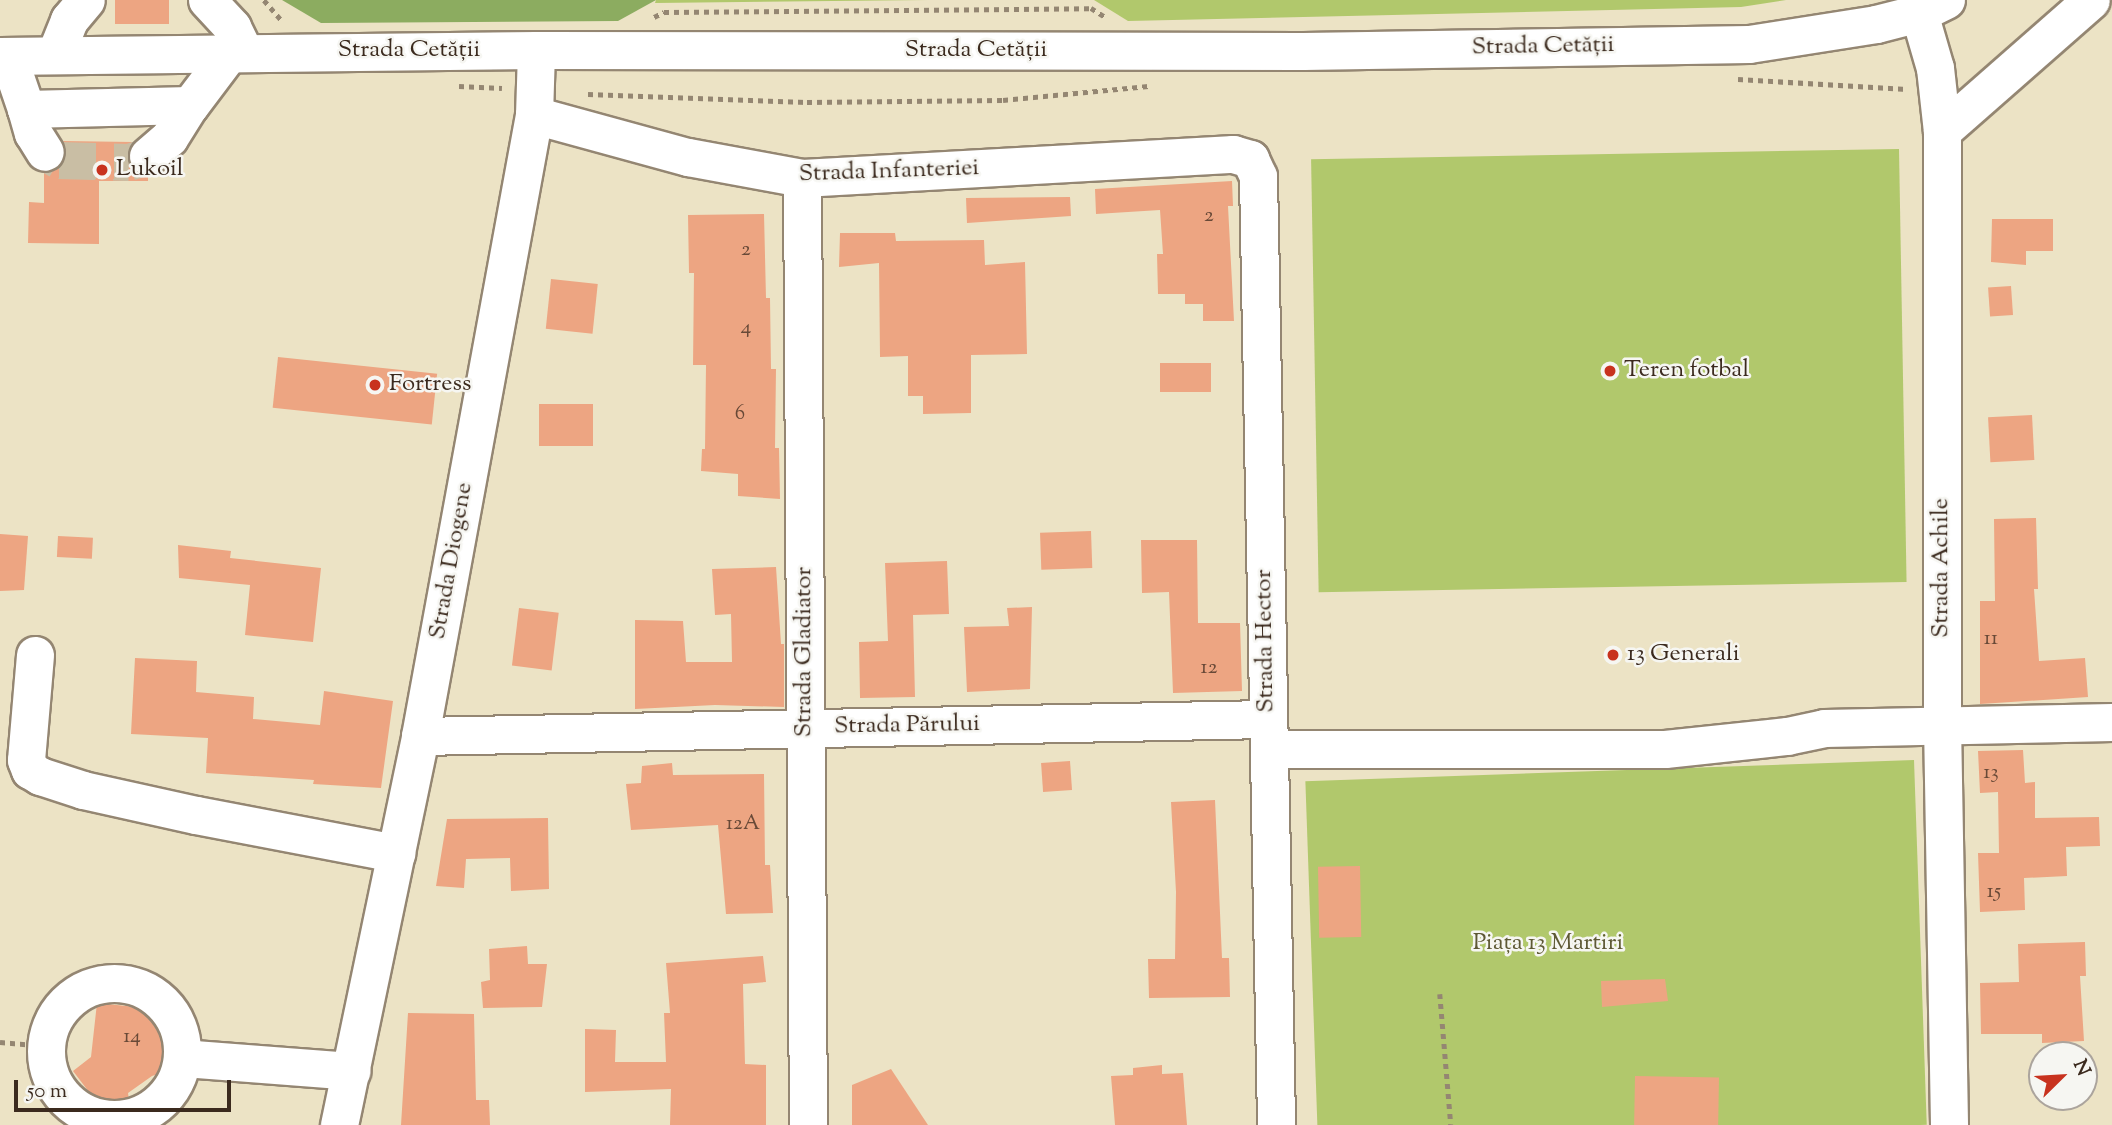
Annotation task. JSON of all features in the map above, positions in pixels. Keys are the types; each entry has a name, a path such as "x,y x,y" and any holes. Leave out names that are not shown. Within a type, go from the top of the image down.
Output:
{"street":[{"path":"55,55 69,20 86,0"},
{"path":"148,156 169,138 190,105 237,52 232,27 206,0"},
{"path":"1942,131 2091,0"},
{"name":"Strada Cetății","path":"4,56 536,50 1303,51 1749,44 1876,24 1933,6"},
{"name":"Strada Achile","path":"1933,6 1935,68 1942,131 1942,723 1949,1125"},
{"name":"Strada Diogene","path":"339,1125 420,736 534,115 536,50"},
{"path":"4,56 26,108 33,133 45,152"},
{"path":"26,108 190,105"},
{"name":"Strada Infanteriei","path":"534,115 688,158 802,178 1233,154 1250,159"},
{"name":"Strada Hector","path":"1250,159 1258,176 1276,1125"},
{"name":"Strada Gladiator","path":"802,178 808,1125"},
{"path":"35,655 26,760 30,770 40,776 83,790 196,815 396,853"},
{"path":"1268,734 1665,749 1787,736 1824,728 1942,723 2112,722"},
{"name":"Strada Părului","path":"420,736 806,728 1268,734"},
{"path":"120,983 141,988 167,1008 181,1036 183,1058 177,1080 163,1100 144,1113 121,1120 97,1122 65,1099 47,1066 46,1046 51,1025 62,1007 79,993 98,984 120,983"},
{"path":"183,1058 351,1071"}],"path":[{"path":"1440,994 1451,1125"},
{"path":"0,1042 46,1046"}],"green space":[{"path":"282,0 656,0 618,21 321,23"},
{"path":"656,0 928,0 655,3"},
{"path":"1094,0 1786,0 1741,7 1128,21"},
{"name":"Teren fotbal","path":"1899,149 1907,582 1319,592 1311,159"},
{"name":"Piața 13 Martiri","path":"1914,760 1927,1125 1317,1125 1305,781"}],"building":[{"path":"115,0 169,0 169,24 115,24"},
{"path":"63,141 133,142 128,150 128,161 133,170 148,176 148,181 99,181 99,244 28,243 29,202 44,203 44,173 56,170 63,162 66,152"},
{"path":"1232,181 1233,206 1228,206 1234,321 1203,321 1203,304 1185,304 1185,294 1158,294 1157,254 1163,254 1160,210 1096,214 1095,189"},
{"path":"1070,197 1071,216 967,223 966,198"},
{"path":"764,214 766,298 770,298 771,369 776,369 775,448 779,448 780,499 738,496 738,474 701,471 702,449 705,449 706,365 693,365 694,273 689,273 688,215"},
{"path":"1992,219 2053,219 2053,251 2026,251 2026,265 1991,262"},
{"path":"840,233 895,233 896,241 984,240 985,265 1025,262 1027,354 971,355 971,413 923,414 923,396 908,396 908,356 880,357 879,263 839,267"},
{"path":"551,279 598,284 593,334 546,329"},
{"path":"2011,286 2013,315 1990,317 1988,288"},
{"path":"278,357 437,374 432,424 273,408"},
{"path":"1160,363 1211,363 1211,392 1160,392"},
{"path":"539,404 593,404 593,446 539,446"},
{"path":"2032,415 2034,460 1990,462 1988,417"},
{"path":"2036,518 2038,589 2034,589 2039,661 2085,658 2088,697 1980,704 1980,601 1995,601 1994,519"},
{"path":"1091,531 1092,568 1041,570 1040,533"},
{"path":"0,534 28,536 24,590 0,591"},
{"path":"58,536 93,538 92,559 57,557"},
{"path":"1141,540 1197,540 1198,623 1240,623 1242,691 1173,693 1169,592 1142,593"},
{"path":"178,545 231,551 230,558 321,568 313,642 245,635 250,585 179,578"},
{"path":"947,561 949,614 913,615 915,697 860,698 859,642 888,641 885,563"},
{"path":"776,567 781,644 784,644 784,707 715,705 635,709 635,620 683,621 686,662 732,662 731,614 715,615 712,569"},
{"path":"1032,607 1030,689 967,692 964,627 1009,626 1007,608"},
{"path":"519,608 559,613 552,670 512,666"},
{"path":"135,658 197,661 196,692 254,697 253,719 320,725 324,691 393,701 381,788 313,784 314,780 206,773 208,738 131,734"},
{"path":"2023,750 2025,783 2035,782 2035,818 2099,817 2100,846 2066,847 2067,876 2024,878 2025,910 1980,912 1978,853 1999,853 1998,792 1980,793 1978,751"},
{"path":"1070,761 1072,790 1043,792 1041,763"},
{"path":"672,763 673,775 764,774 765,865 770,865 773,913 726,914 718,825 631,830 626,784 641,783 642,766"},
{"path":"1215,800 1222,958 1229,958 1230,997 1149,998 1148,959 1175,959 1176,892 1171,802"},
{"path":"548,818 549,889 511,891 510,858 466,859 464,888 436,886 447,819"},
{"path":"1360,866 1361,937 1319,938 1318,867"},
{"path":"2085,942 2086,976 2080,976 2084,1041 2042,1041 2042,1034 1981,1034 1980,983 2019,982 2018,944"},
{"path":"527,946 528,964 547,964 542,1007 483,1008 481,982 490,980 489,949"},
{"path":"763,956 766,982 743,984 745,1064 766,1065 766,1125 670,1125 671,1089 585,1092 585,1029 616,1030 615,1062 666,1062 664,1013 670,1013 666,963"},
{"path":"1665,979 1668,1001 1602,1007 1601,981"},
{"path":"137,997 158,1008 164,1016 171,1041 162,1056 167,1071 152,1076 128,1093 129,1100 94,1110 89,1092 73,1071 91,1057 97,1003 136,1007"},
{"path":"408,1013 474,1014 476,1100 489,1100 490,1125 401,1125"},
{"path":"1162,1065 1162,1074 1183,1073 1187,1125 1115,1125 1111,1076 1133,1075 1133,1068"},
{"path":"891,1069 928,1125 852,1125 852,1085"},
{"path":"1635,1076 1719,1077 1718,1125 1634,1125"}],"tunnel":[{"path":"45,152 59,160 129,162 148,156"}],"place":[{"name":"Lukoil","path":"102,170"},
{"name":"Teren fotbal","path":"1610,371"},
{"name":"Fortress","path":"375,385"},
{"name":"13 Generali","path":"1613,655"}]}
